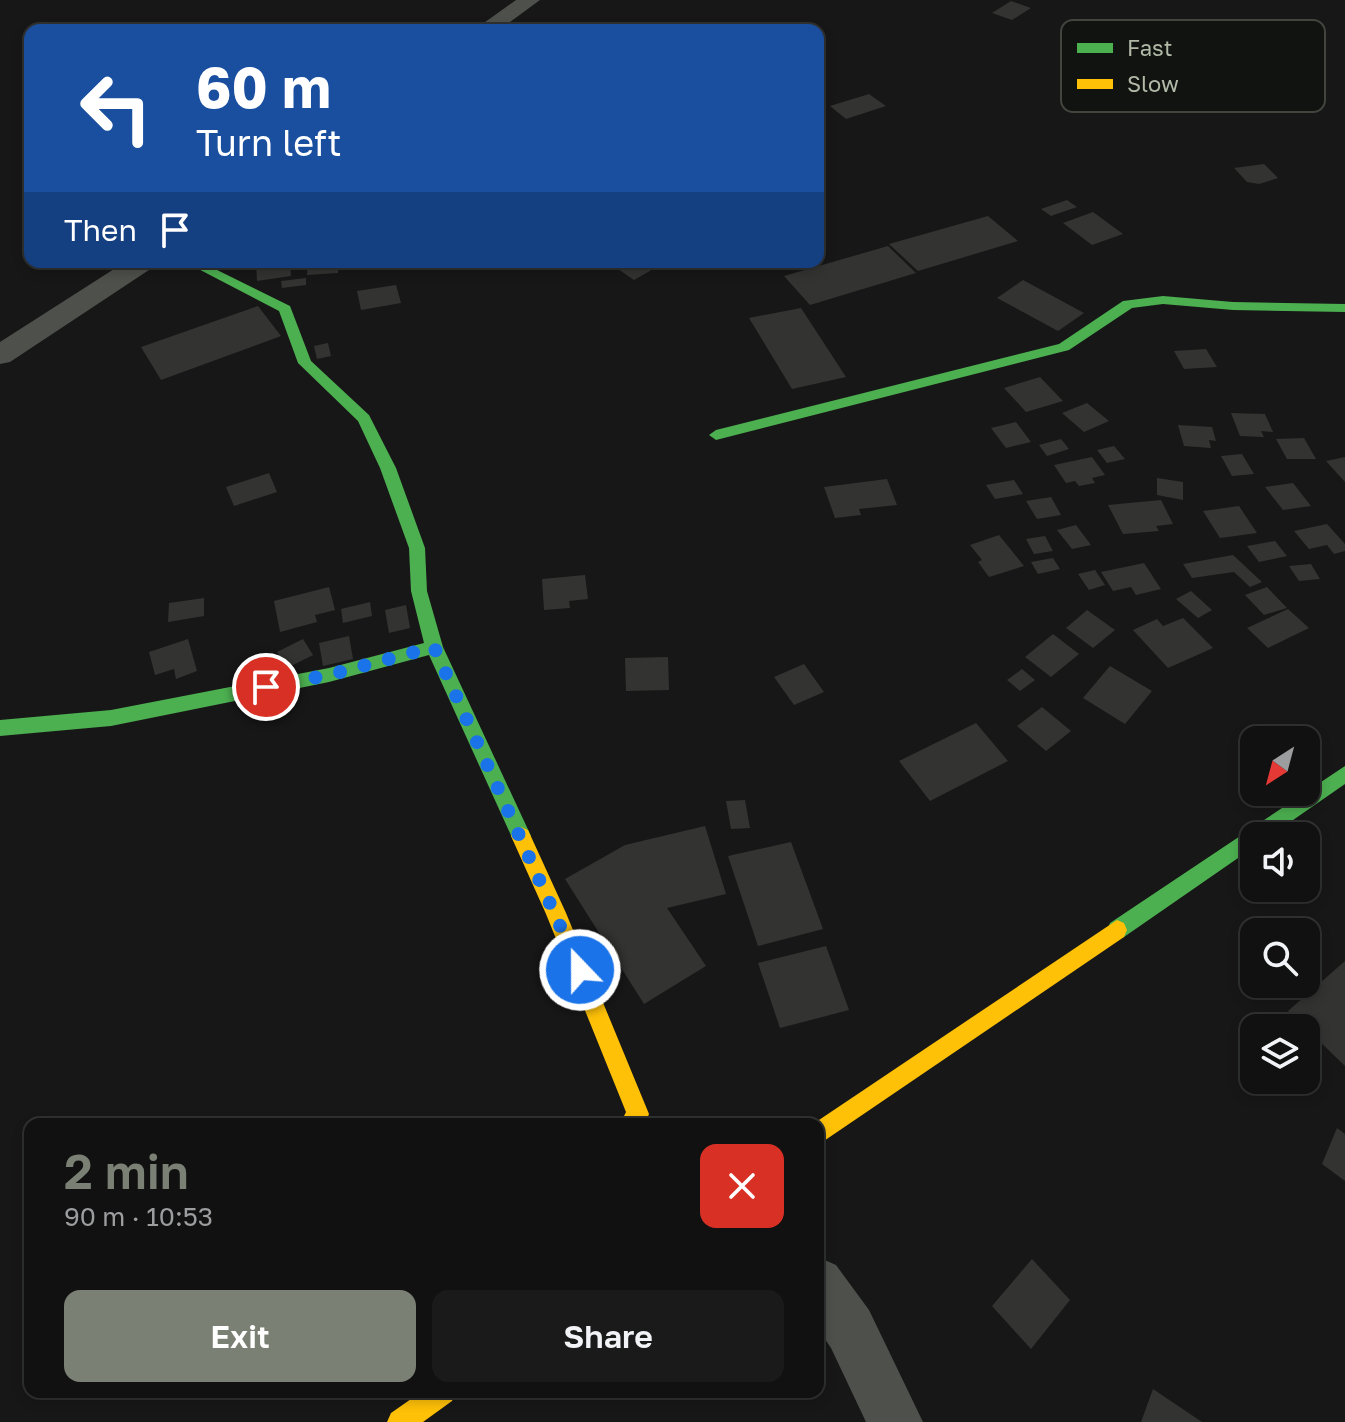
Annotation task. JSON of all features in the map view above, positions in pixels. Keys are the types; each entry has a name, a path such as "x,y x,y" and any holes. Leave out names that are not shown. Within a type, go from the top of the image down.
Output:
{"street":[{"path":"494,24 530,0"},
{"path":"0,355 134,268"},
{"path":"203,268 285,309 305,363 364,418 388,468 417,548 419,591 434,647 562,927 638,1114 635,1118"},
{"path":"716,435 1064,347 1128,304 1163,300 1233,306 1345,308"},
{"path":"0,728 111,718 329,675 434,647"},
{"path":"824,1130 1345,774"},
{"path":"824,1292 850,1329 895,1422"},
{"path":"400,1422 434,1398"}],"building":[{"path":"1011,1 1031,8 1012,20 992,13"},
{"path":"869,94 886,106 846,119 830,106"},
{"path":"1264,164 1278,178 1259,184 1247,182 1234,168"},
{"path":"1067,200 1077,207 1051,216 1041,209"},
{"path":"1093,212 1123,234 1092,245 1063,223"},
{"path":"988,216 1018,241 918,271 889,244"},
{"path":"888,246 916,273 810,305 784,276 812,268 824,268 824,264"},
{"path":"256,268 290,268 291,276 257,281"},
{"path":"308,268 338,268 338,273 307,275"},
{"path":"616,268 655,268 634,280"},
{"path":"306,278 306,285 282,288 281,281"},
{"path":"1023,280 1084,313 1058,331 997,298"},
{"path":"396,285 401,303 361,310 357,291"},
{"path":"258,306 281,336 161,380 141,347"},
{"path":"801,308 846,377 792,389 749,318"},
{"path":"328,343 331,356 317,359 314,346"},
{"path":"1206,349 1217,367 1184,369 1174,351"},
{"path":"1040,377 1063,401 1026,412 1004,388"},
{"path":"1087,403 1109,421 1084,432 1062,413"},
{"path":"1231,413 1265,414 1273,432 1261,431 1264,437 1240,436"},
{"path":"1016,422 1031,442 1006,448 991,428"},
{"path":"1178,425 1212,427 1216,441 1209,440 1211,448 1184,446"},
{"path":"1304,438 1316,459 1287,459 1276,439"},
{"path":"1061,439 1069,449 1047,456 1039,445"},
{"path":"1114,446 1125,459 1107,463 1097,450"},
{"path":"1242,454 1254,474 1232,476 1221,456"},
{"path":"1092,457 1105,475 1092,478 1095,483 1079,486 1075,481 1066,483 1054,465"},
{"path":"1345,457 1345,482 1326,461"},
{"path":"269,473 277,492 234,506 226,487"},
{"path":"1157,478 1183,482 1183,500 1157,495"},
{"path":"887,479 897,505 859,509 861,515 835,518 824,487"},
{"path":"1014,480 1023,494 995,499 986,485"},
{"path":"1293,483 1311,506 1283,510 1265,487"},
{"path":"1051,497 1061,515 1037,519 1026,501"},
{"path":"1161,500 1173,524 1156,526 1159,531 1123,534 1108,505"},
{"path":"1239,506 1257,533 1220,538 1203,511"},
{"path":"1327,524 1345,544 1345,551 1334,554 1327,545 1309,549 1294,531"},
{"path":"1076,525 1091,545 1072,549 1057,530"},
{"path":"999,535 1024,566 989,577 978,562 982,560 970,545"},
{"path":"1045,536 1053,551 1034,554 1026,539"},
{"path":"1275,541 1287,556 1259,562 1247,546"},
{"path":"1233,555 1262,582 1250,587 1234,572 1192,578 1183,564"},
{"path":"1053,558 1060,569 1038,574 1031,562"},
{"path":"1144,563 1161,589 1136,595 1131,587 1113,591 1101,572"},
{"path":"1311,564 1320,579 1299,581 1289,566"},
{"path":"1095,570 1105,585 1089,590 1078,574"},
{"path":"585,575 588,599 569,601 570,608 544,610 542,579"},
{"path":"329,587 335,610 315,615 317,622 280,632 274,601"},
{"path":"1267,587 1287,608 1264,615 1245,595"},
{"path":"1191,591 1212,610 1198,618 1176,599"},
{"path":"204,598 204,616 168,622 169,603"},
{"path":"370,602 372,616 343,623 341,609"},
{"path":"406,605 410,628 389,633 385,610"},
{"path":"1288,609 1309,628 1268,648 1247,628"},
{"path":"1087,610 1115,630 1093,648 1066,628"},
{"path":"1183,618 1213,648 1168,668 1133,630 1157,619 1163,626"},
{"path":"1053,634 1079,654 1051,677 1025,657"},
{"path":"349,636 353,659 323,666 319,643"},
{"path":"188,639 197,671 176,679 174,669 155,675 149,652"},
{"path":"303,639 313,655 287,668 277,652"},
{"path":"668,657 669,690 626,691 625,658"},
{"path":"804,664 824,692 794,705 774,677"},
{"path":"1110,666 1152,691 1125,724 1083,698"},
{"path":"1022,669 1035,680 1020,691 1007,680"},
{"path":"1042,707 1071,731 1046,751 1017,726"},
{"path":"976,723 1008,761 930,801 899,761"},
{"path":"745,800 750,828 731,829 726,801"},
{"path":"705,826 726,894 667,908 706,966 644,1004 565,879 625,845"},
{"path":"791,842 823,929 758,946 728,856"},
{"path":"826,946 849,1010 780,1028 758,963"},
{"path":"1345,961 1345,1066 1320,1042 1320,1014 1291,1014 1288,1011 1303,998 1320,998 1320,983"},
{"path":"1337,1128 1345,1134 1345,1181 1322,1164"},
{"path":"1032,1259 1070,1300 1031,1349 992,1306"},
{"path":"1153,1389 1202,1422 1141,1422"}],"traffic: fast":[{"path":"203,268 285,309 305,363 364,418 388,468 417,548 419,591 434,647 521,836"},
{"path":"716,435 1064,347 1128,304 1163,300 1233,306 1345,308"},
{"path":"0,728 111,718 329,675 434,647"},
{"path":"1117,930 1345,774"}],"traffic: slow":[{"path":"521,836 638,1114 635,1118"},
{"path":"824,1130 1117,930"},
{"path":"400,1422 434,1398"}],"route":[{"path":"266,687 329,675 434,647 580,970"}]}
